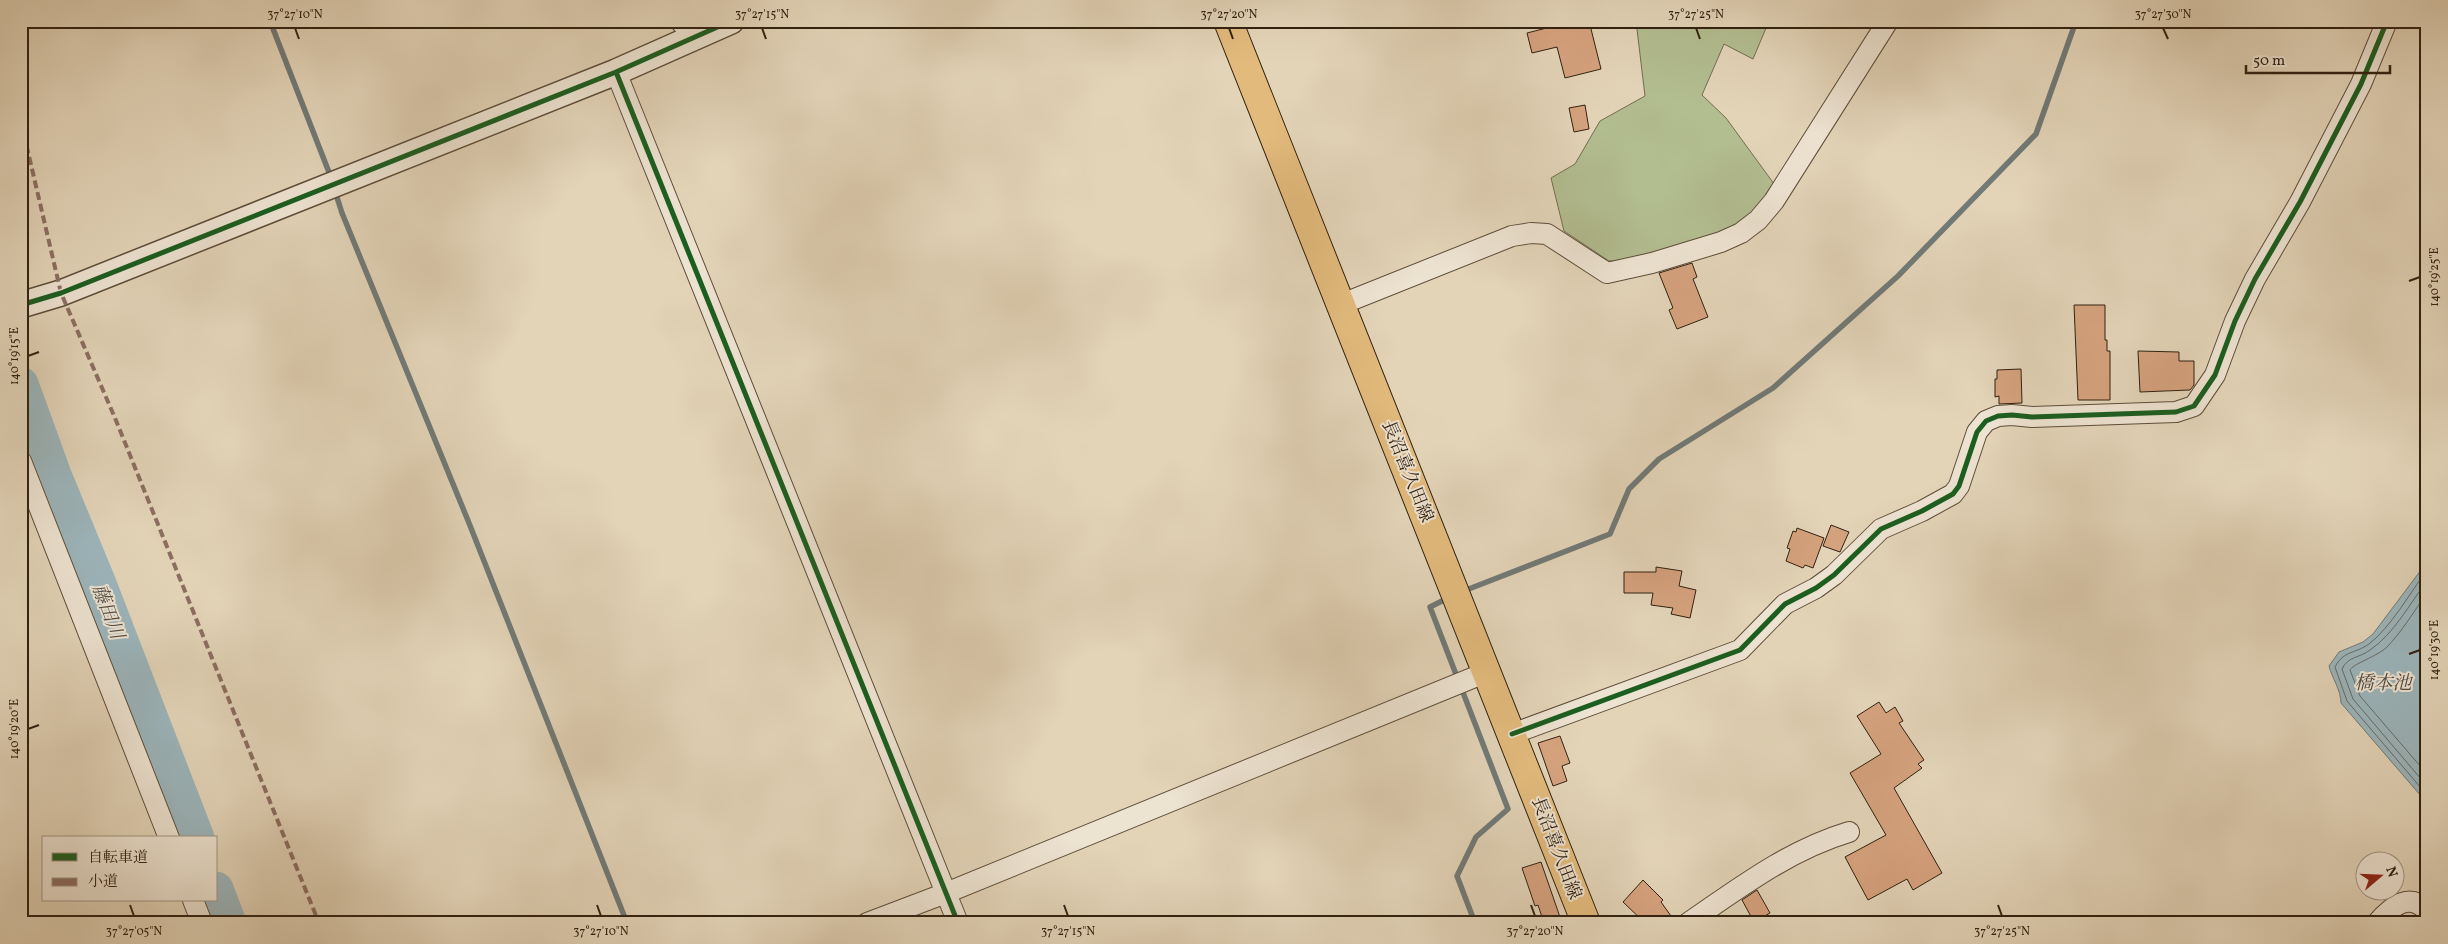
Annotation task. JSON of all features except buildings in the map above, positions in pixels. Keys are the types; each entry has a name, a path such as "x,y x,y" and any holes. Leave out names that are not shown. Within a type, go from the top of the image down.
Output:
{"main road":[{"name":"長沼喜久田線","path":"1228,21 1342,304 1586,923"}],"street":[{"path":"21,306 61,293 616,72 687,29 731,21"},
{"path":"1342,304 1512,236 1532,233 1547,234 1607,273 1652,263 1722,242 1741,233 1758,220 1774,201 1888,21"},
{"path":"1512,734 1740,650 1785,604 1816,588 1834,574 1881,529 1922,512 1953,494 1960,486 1978,432 1986,421 1998,416 2012,415 2032,417 2176,412 2194,406 2215,374 2235,321 2255,279 2300,202 2357,92 2387,21"},
{"path":"616,72 958,923"},
{"path":"21,461 168,836"},
{"path":"868,923 946,893 1487,672"},
{"path":"1688,923 1783,859 1820,841 1849,832"},
{"path":"2377,923 2388,911 2404,902 2413,901 2427,911"},
{"path":"194,902 202,923"}],"green space":[{"path":"1636,21 1769,21 1753,59 1724,44 1702,95 1726,118 1777,188 1746,222 1672,256 1609,261 1564,231 1551,178 1575,164 1600,121 1645,96"}],"water":[{"name":"橋本池","path":"2427,562 2427,803 2341,703 2340,693 2329,666 2339,652 2363,642 2373,634"}],"waterway":[{"path":"270,21 332,180"},
{"path":"1461,592 1610,534 1629,489 1659,459 1773,388 1898,276 2036,134 2076,21"},
{"path":"335,191 342,213 469,523 627,923"},
{"name":"藤田川","path":"21,384 54,475 99,584 196,836"},
{"path":"1448,598 1430,607 1508,809 1476,837 1457,876 1475,923"},
{"name":"藤田川","path":"218,894 229,923"}],"marked path":[{"path":"21,122 61,293 115,418 319,923"}],"cycle path":[{"path":"21,305 61,293 616,72 731,21"},
{"path":"1512,734 1740,650 1785,604 1816,588 1834,575 1881,529 1922,511 1953,494 1959,486 1977,432 1986,421 1998,416 2012,415 2032,417 2176,412 2194,406 2215,375 2235,321 2255,279 2300,202 2361,84 2387,21"},
{"path":"616,72 958,923"}]}
